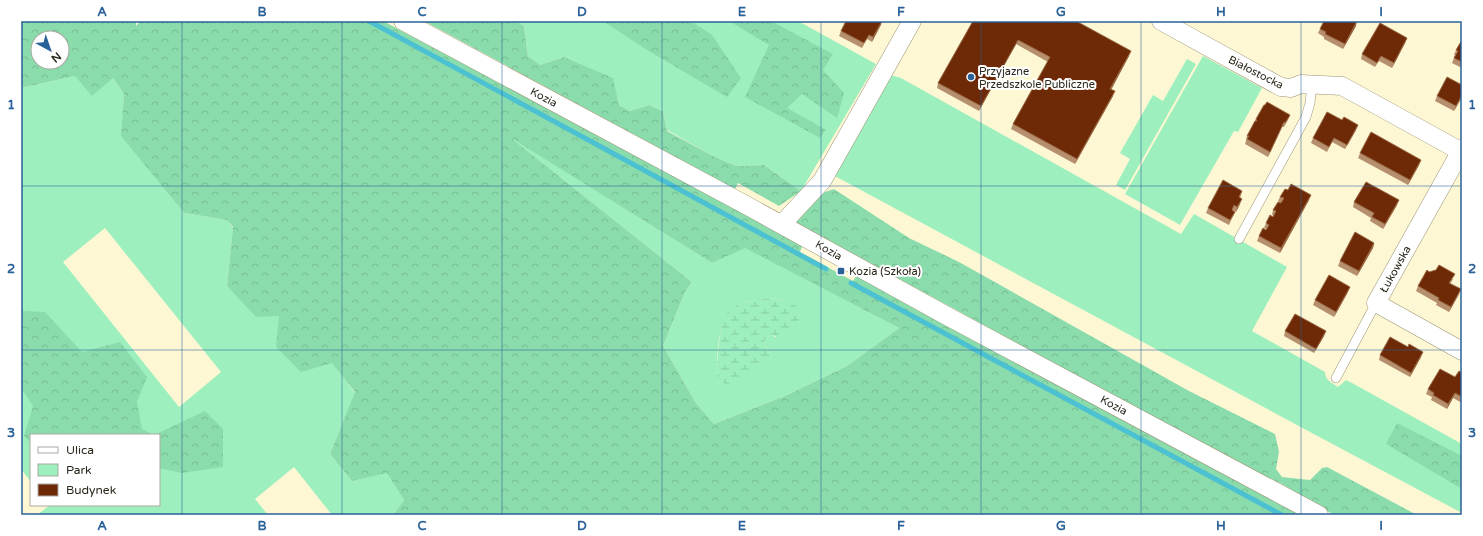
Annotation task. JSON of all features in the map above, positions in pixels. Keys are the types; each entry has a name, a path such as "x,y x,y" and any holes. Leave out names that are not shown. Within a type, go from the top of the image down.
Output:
{"street":[{"name":"Kozia","path":"403,21 782,224 954,319 1319,515"},
{"path":"782,224 822,181 912,21"},
{"name":"Białostocka","path":"1161,21 1281,87 1291,88 1301,84 1342,86 1462,151"},
{"name":"Łukowska","path":"1462,151 1376,303 1462,351"}],"lane":[{"path":"1239,239 1306,117 1310,103 1312,84"},
{"path":"1336,378 1376,303"}],"green space":[{"path":"21,21 136,21 136,26 140,21 383,21 803,244 800,252 853,281 858,273 1300,515 393,515 404,500 387,473 352,481 330,454 355,392 332,363 301,372 276,347 279,316 256,317 227,286 233,227 227,220 184,213 121,136 124,94 113,78 92,96 75,76 21,88","holes":["511,138 712,263 745,248 899,328 847,366 785,396 714,424 696,403 663,346 685,292 692,282"]},
{"path":"424,21 516,21 524,26 528,56 540,65 564,57 613,78 619,105 630,111 649,105 663,111 667,131 713,156 736,166 764,165 801,191 779,206 738,183 735,189"},
{"path":"516,21 798,21 876,64 801,191 764,165 736,166 713,156 667,130 663,111 649,105 630,111 619,105 612,78 564,57 540,65 528,56 524,26"},
{"path":"603,21 691,21 712,35 741,78 727,97 647,50"},
{"path":"729,21 771,21 833,54 823,70 844,93 837,118 802,94 787,108 826,130 820,138 745,97 769,45"},
{"path":"1203,56 1262,88 1238,132 1234,131 1180,225 1125,194"},
{"path":"1187,59 1196,64 1125,190 1116,185 1130,159 1120,153 1153,95 1163,101"},
{"path":"890,75 901,78 1181,234 1194,214 1287,267 1252,331 1325,372 1325,375 1331,383 1338,387 1346,380 1462,444 1462,513 833,175"},
{"path":"75,76 113,78 124,94 122,136 184,213 227,220 233,228 227,286 279,316 333,363 355,393 330,454 352,481 387,472 404,500 393,515 332,515 294,467 255,499 268,515 37,515 49,506 160,506 160,434 30,434 30,481 21,469 21,88","holes":["105,228 221,372 179,407 63,262"]},
{"path":"507,135 712,263 745,247 899,328 847,366 785,396 714,424 696,403 663,346 685,292 692,282","holes":["769,298 785,300 776,337 771,335 766,338 764,343 770,354 717,376 717,358 721,331 724,322 734,308 745,303"]},
{"path":"834,189 909,238 959,262 1189,391 1275,434 1279,452 1276,469 1282,477 1310,480 1322,468 1327,467 1417,515 1334,515 1282,484 1229,459 795,222 822,193"},
{"path":"769,298 785,300 795,305 799,316 798,324 789,336 783,338 771,335 766,338 764,343 770,354 768,359 742,382 736,385 727,386 717,376 719,342 725,317 731,309 736,306 747,302"},
{"path":"21,311 45,312 82,352 120,342 147,377 137,402 142,429 152,434 30,434 30,442 24,436 33,406 21,388"},
{"path":"205,411 223,429 223,467 182,473 160,468 160,434 156,434"},
{"path":"1397,423 1462,456 1462,489 1386,444"}],"building":[{"path":"846,21 882,21 873,37 869,35 864,43 841,31"},
{"path":"973,21 1076,21 1131,51 1110,89 1115,91 1077,159 1013,124 1050,57 1018,40 981,106 938,83"},
{"path":"1324,21 1357,21 1345,44 1325,34 1326,32 1320,29"},
{"path":"1380,23 1407,38 1394,63 1381,56 1377,63 1362,54"},
{"path":"1462,40 1462,62 1454,58 1458,51 1456,50"},
{"path":"1447,77 1462,85 1462,95 1456,106 1437,96"},
{"path":"1267,102 1290,115 1285,123 1284,122 1270,152 1247,139 1249,136 1247,136 1255,121 1257,121 1256,119"},
{"path":"1327,112 1342,120 1344,117 1358,125 1347,145 1334,138 1329,147 1313,138"},
{"path":"1371,132 1421,160 1410,180 1360,153"},
{"path":"1223,180 1242,191 1239,197 1242,199 1237,207 1234,205 1232,210 1235,212 1230,220 1208,208"},
{"path":"1366,182 1399,200 1385,224 1372,217 1374,213 1354,202"},
{"path":"1291,184 1311,195 1281,248 1259,236 1263,228 1266,230 1269,225 1266,223 1270,215 1273,217 1276,211 1273,210 1278,202 1281,203 1284,198 1280,197 1285,189 1288,190"},
{"path":"1355,232 1374,243 1359,271 1340,261"},
{"path":"1439,265 1455,274 1449,283 1461,289 1451,307 1418,286 1427,270 1429,272 1436,270"},
{"path":"1329,275 1350,287 1336,312 1315,300"},
{"path":"1295,314 1326,331 1316,349 1285,331"},
{"path":"1390,337 1408,347 1409,344 1423,352 1411,373 1380,355"},
{"path":"1440,369 1455,377 1459,371 1462,373 1462,397 1455,393 1448,404 1433,395 1434,393 1428,389"}],"waterway":[{"path":"369,21 826,269"},
{"path":"851,283 1282,515"}],"place":[{"name":"Przyjazne Przedszkole Publiczne","path":"971,77"},
{"name":"Kozia (Szkoła)","path":"841,271"}]}
